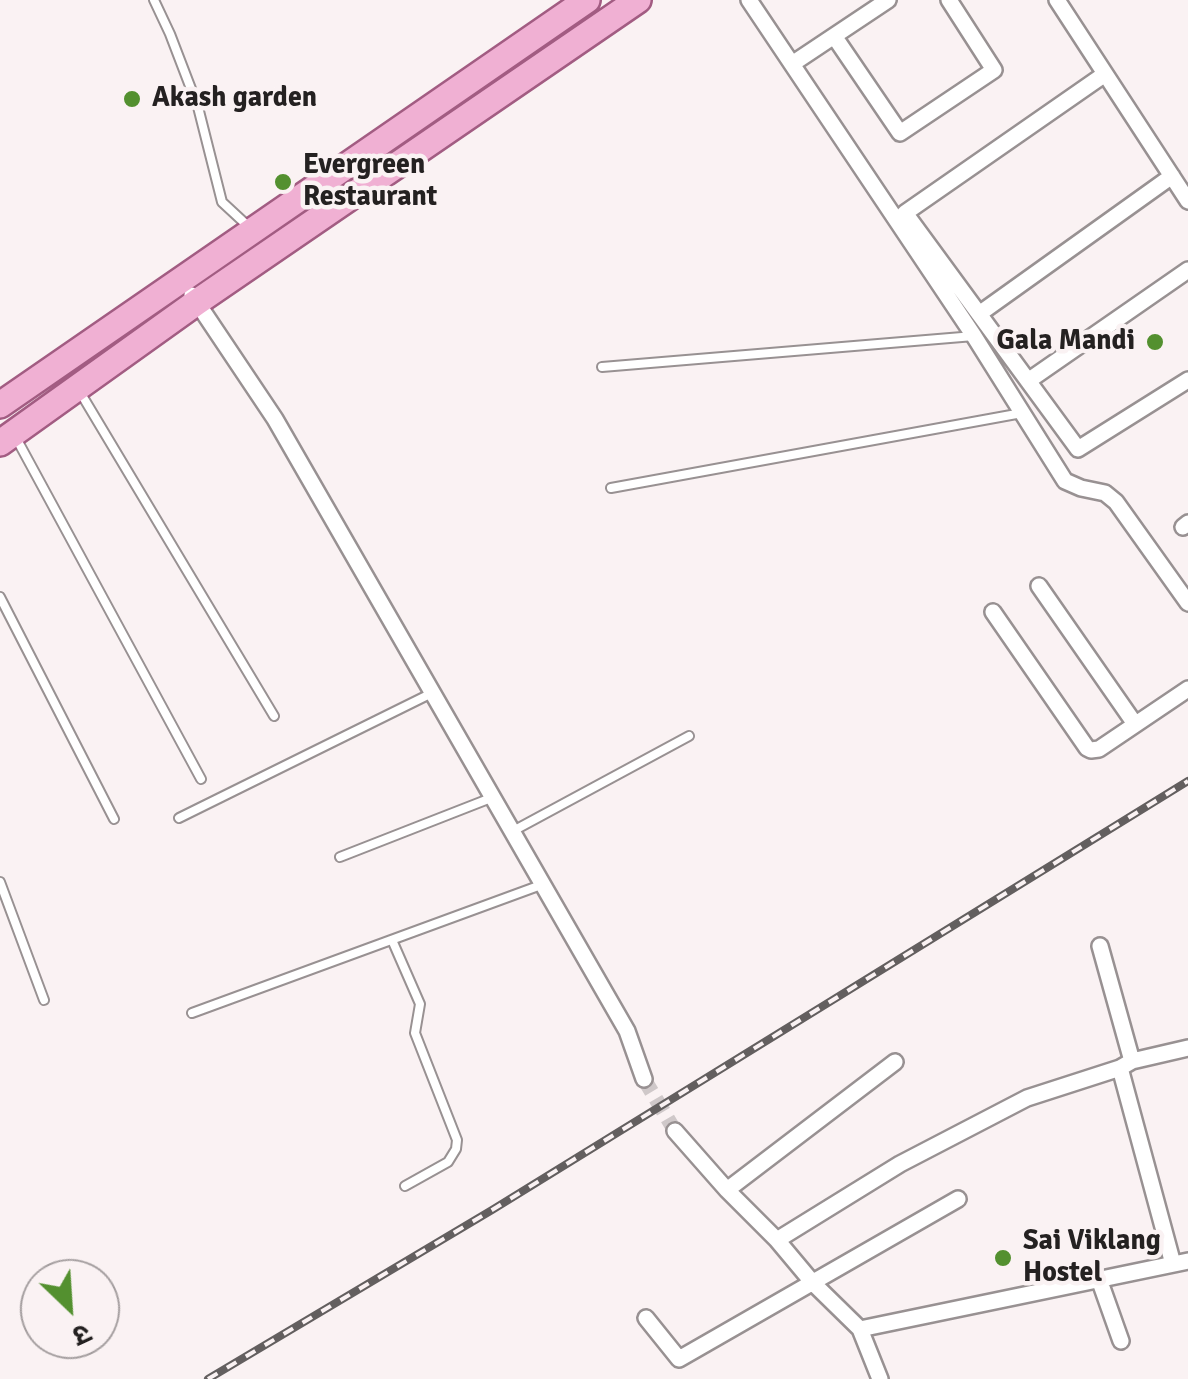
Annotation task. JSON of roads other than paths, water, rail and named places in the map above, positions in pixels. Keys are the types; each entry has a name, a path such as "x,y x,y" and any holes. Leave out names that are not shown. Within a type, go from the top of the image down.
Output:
{"main road":[{"path":"0,405 587,0"},
{"path":"7,439 197,302 638,0"}],"street":[{"path":"792,64 888,0"},
{"path":"834,36 900,133 994,70 948,0"},
{"path":"1057,0 1188,201"},
{"path":"758,3 792,64 974,336 1065,481 1105,493 1116,502 1188,604"},
{"path":"1105,74 905,212 1078,448 1188,380"},
{"path":"979,314 1172,176"},
{"path":"1028,380 1188,270"},
{"path":"181,279 275,419 627,1032 644,1079"},
{"path":"1039,586 1135,724"},
{"path":"994,612 1091,750 1188,689"},
{"path":"860,1329 1181,1262 1126,1065 1100,946"},
{"path":"777,1240 900,1164 1026,1098 1188,1048"},
{"path":"726,1190 895,1062"},
{"path":"675,1131 726,1190 860,1329 880,1379"},
{"path":"646,1318 678,1359 958,1200"},
{"path":"1099,1279 1121,1341"}],"lane":[{"path":"154,0 198,107 222,202 252,230"},
{"path":"602,366 974,336"},
{"path":"78,388 274,716"},
{"path":"611,488 1022,413"},
{"path":"7,439 201,780"},
{"path":"0,597 114,818"},
{"path":"180,818 432,694"},
{"path":"511,832 689,736"},
{"path":"340,857 491,798"},
{"path":"0,882 44,1000"},
{"path":"192,1013 541,885"},
{"path":"392,940 420,1004 415,1032 457,1140 448,1162 405,1186"}],"tunnel":[{"path":"644,1079 675,1131"}],"railway":[{"path":"208,1379 492,1210 1188,781"}],"place":[{"name":"Akash garden","path":"132,99"},
{"name":"Evergreen Restaurant","path":"283,182"},
{"name":"Gala Mandi","path":"1155,342"},
{"name":"Sai Viklang Hostel","path":"1003,1258"}]}
